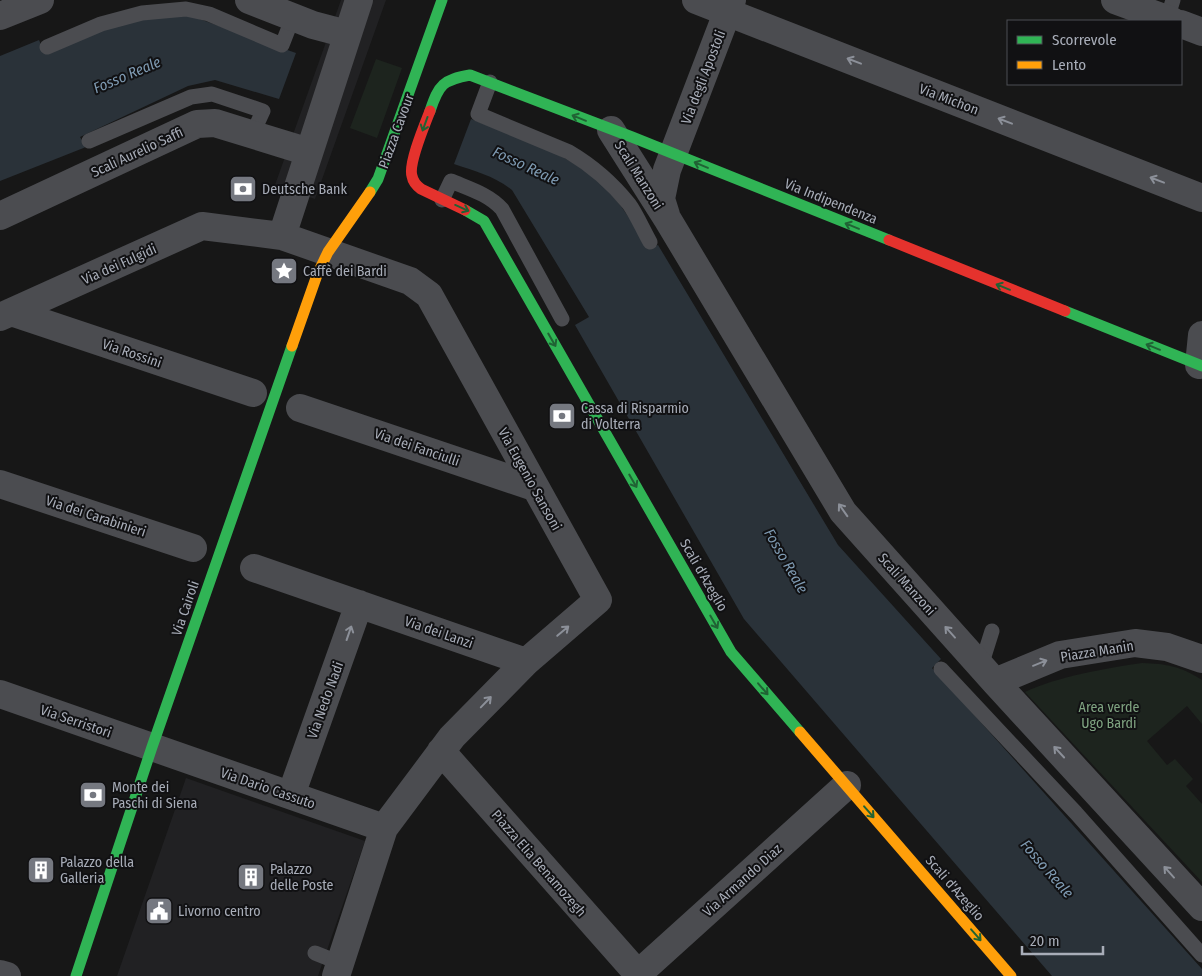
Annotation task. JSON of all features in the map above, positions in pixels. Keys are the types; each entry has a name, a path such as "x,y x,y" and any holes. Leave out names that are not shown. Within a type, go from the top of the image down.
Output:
{"street":[{"path":"0,16 40,0"},
{"path":"249,0 301,20 347,34"},
{"path":"328,252 282,236 359,0"},
{"name":"Piazza Cavour","path":"328,252 360,208 378,179 442,0"},
{"name":"Via Michon","path":"696,0 730,6 1202,198"},
{"path":"1115,0 1173,16"},
{"name":"Via degli Apostoli","path":"674,154 730,6"},
{"path":"1182,21 1202,32"},
{"name":"Via Indipendenza","path":"450,79 470,75 490,82 1200,366"},
{"name":"Piazza Cavour","path":"412,172 415,153 435,96 450,79"},
{"name":"Scali Aurelio Saffi","path":"0,216 197,124 215,123 309,152"},
{"name":"Scali Manzoni","path":"611,130 668,220 843,512 1202,908"},
{"name":"Scali Manzoni","path":"668,220 662,199 667,170 674,154"},
{"name":"Scali d'Azeglio","path":"412,172 412,180 420,189 476,215 484,221 731,652 1011,976"},
{"name":"Via dei Fulgidi","path":"5,315 202,226 282,236"},
{"name":"Via Eugenio Sansoni","path":"328,252 410,281 429,295 598,600 526,662"},
{"name":"Via Cairoli","path":"76,976 152,747 317,275 328,252"},
{"name":"Via Rossini","path":"5,315 253,393"},
{"path":"1200,366 1202,335"},
{"name":"Via dei Fanciulli","path":"300,408 534,487"},
{"name":"Via dei Carabinieri","path":"0,484 193,548"},
{"name":"Via dei Lanzi","path":"254,568 526,662"},
{"name":"Via Nedo Nadi","path":"291,795 359,604"},
{"name":"Piazza Manin","path":"988,674 1060,655 1135,643 1167,646 1202,659"},
{"path":"338,970 384,828 447,744 526,662"},
{"name":"Via Serristori","path":"0,694 152,747"},
{"name":"Piazza Elia Benamozegh","path":"447,744 638,974"},
{"name":"Via Dario Cassuto","path":"152,747 384,828"},
{"name":"Via Armando Diaz","path":"638,974 846,786"},
{"path":"0,974 7,976"}],"lane":[{"path":"47,47 101,24 142,13 186,9 209,14 282,45 301,20"},
{"path":"490,82 478,114 580,158 630,205 650,242"},
{"path":"89,141 191,97 212,94 263,111 252,135"},
{"path":"442,200 451,181 482,193 495,202 502,209 562,319"},
{"path":"988,674 992,631"},
{"path":"941,669 1202,955"},
{"path":"1099,840 1122,820"},
{"path":"315,953 338,970"}],"shaded area":[{"path":"341,0 386,0 315,199 275,185"},
{"name":"Palazzo delle Poste","path":"186,778 365,841 318,976 117,976"}],"green space":[{"path":"376,59 402,68 377,138 350,128"},
{"name":"Area verde Ugo Bardi","path":"1142,663 1173,667 1202,680 1202,724 1187,706 1147,741 1167,765 1175,759 1193,779 1186,786 1202,804 1202,882 1025,692 1051,682 1098,670"}],"water":[{"name":"Fosso Reale","path":"188,15 296,53 279,99 215,80 188,86 80,137 86,147 0,181 0,56 39,40 45,54 101,31 143,18"},
{"name":"Fosso Reale","path":"471,119 540,146 573,163 601,184 615,198 649,248 658,245 838,545 941,659 932,668 1202,969 1202,976 1052,976 744,619 575,325 589,317 512,190 491,177 454,164"}],"traffic: fast":[{"path":"370,192 378,179 442,0"},
{"path":"430,111 436,95 443,85 448,81 470,75 632,137 889,240"},
{"path":"465,210 484,221 731,652 800,732"},
{"path":"1065,311 1202,366"},
{"path":"76,976 152,747 292,346"}],"traffic: slow":[{"path":"292,346 317,275 328,252 370,192"},
{"path":"800,732 1011,976"}],"traffic: jam":[{"path":"430,111 412,163 411,170 415,184 421,189 465,210"},
{"path":"889,240 1065,311"}],"place":[{"name":"Deutsche Bank","path":"243,189"},
{"name":"Caffè dei Bardi","path":"284,271"},
{"name":"Cassa di Risparmio di Volterra","path":"562,416"},
{"name":"Monte dei Paschi di Siena","path":"93,795"},
{"name":"Palazzo della Galleria","path":"41,870"},
{"name":"Palazzo delle Poste","path":"251,877"},
{"name":"Livorno centro","path":"159,911"}]}
